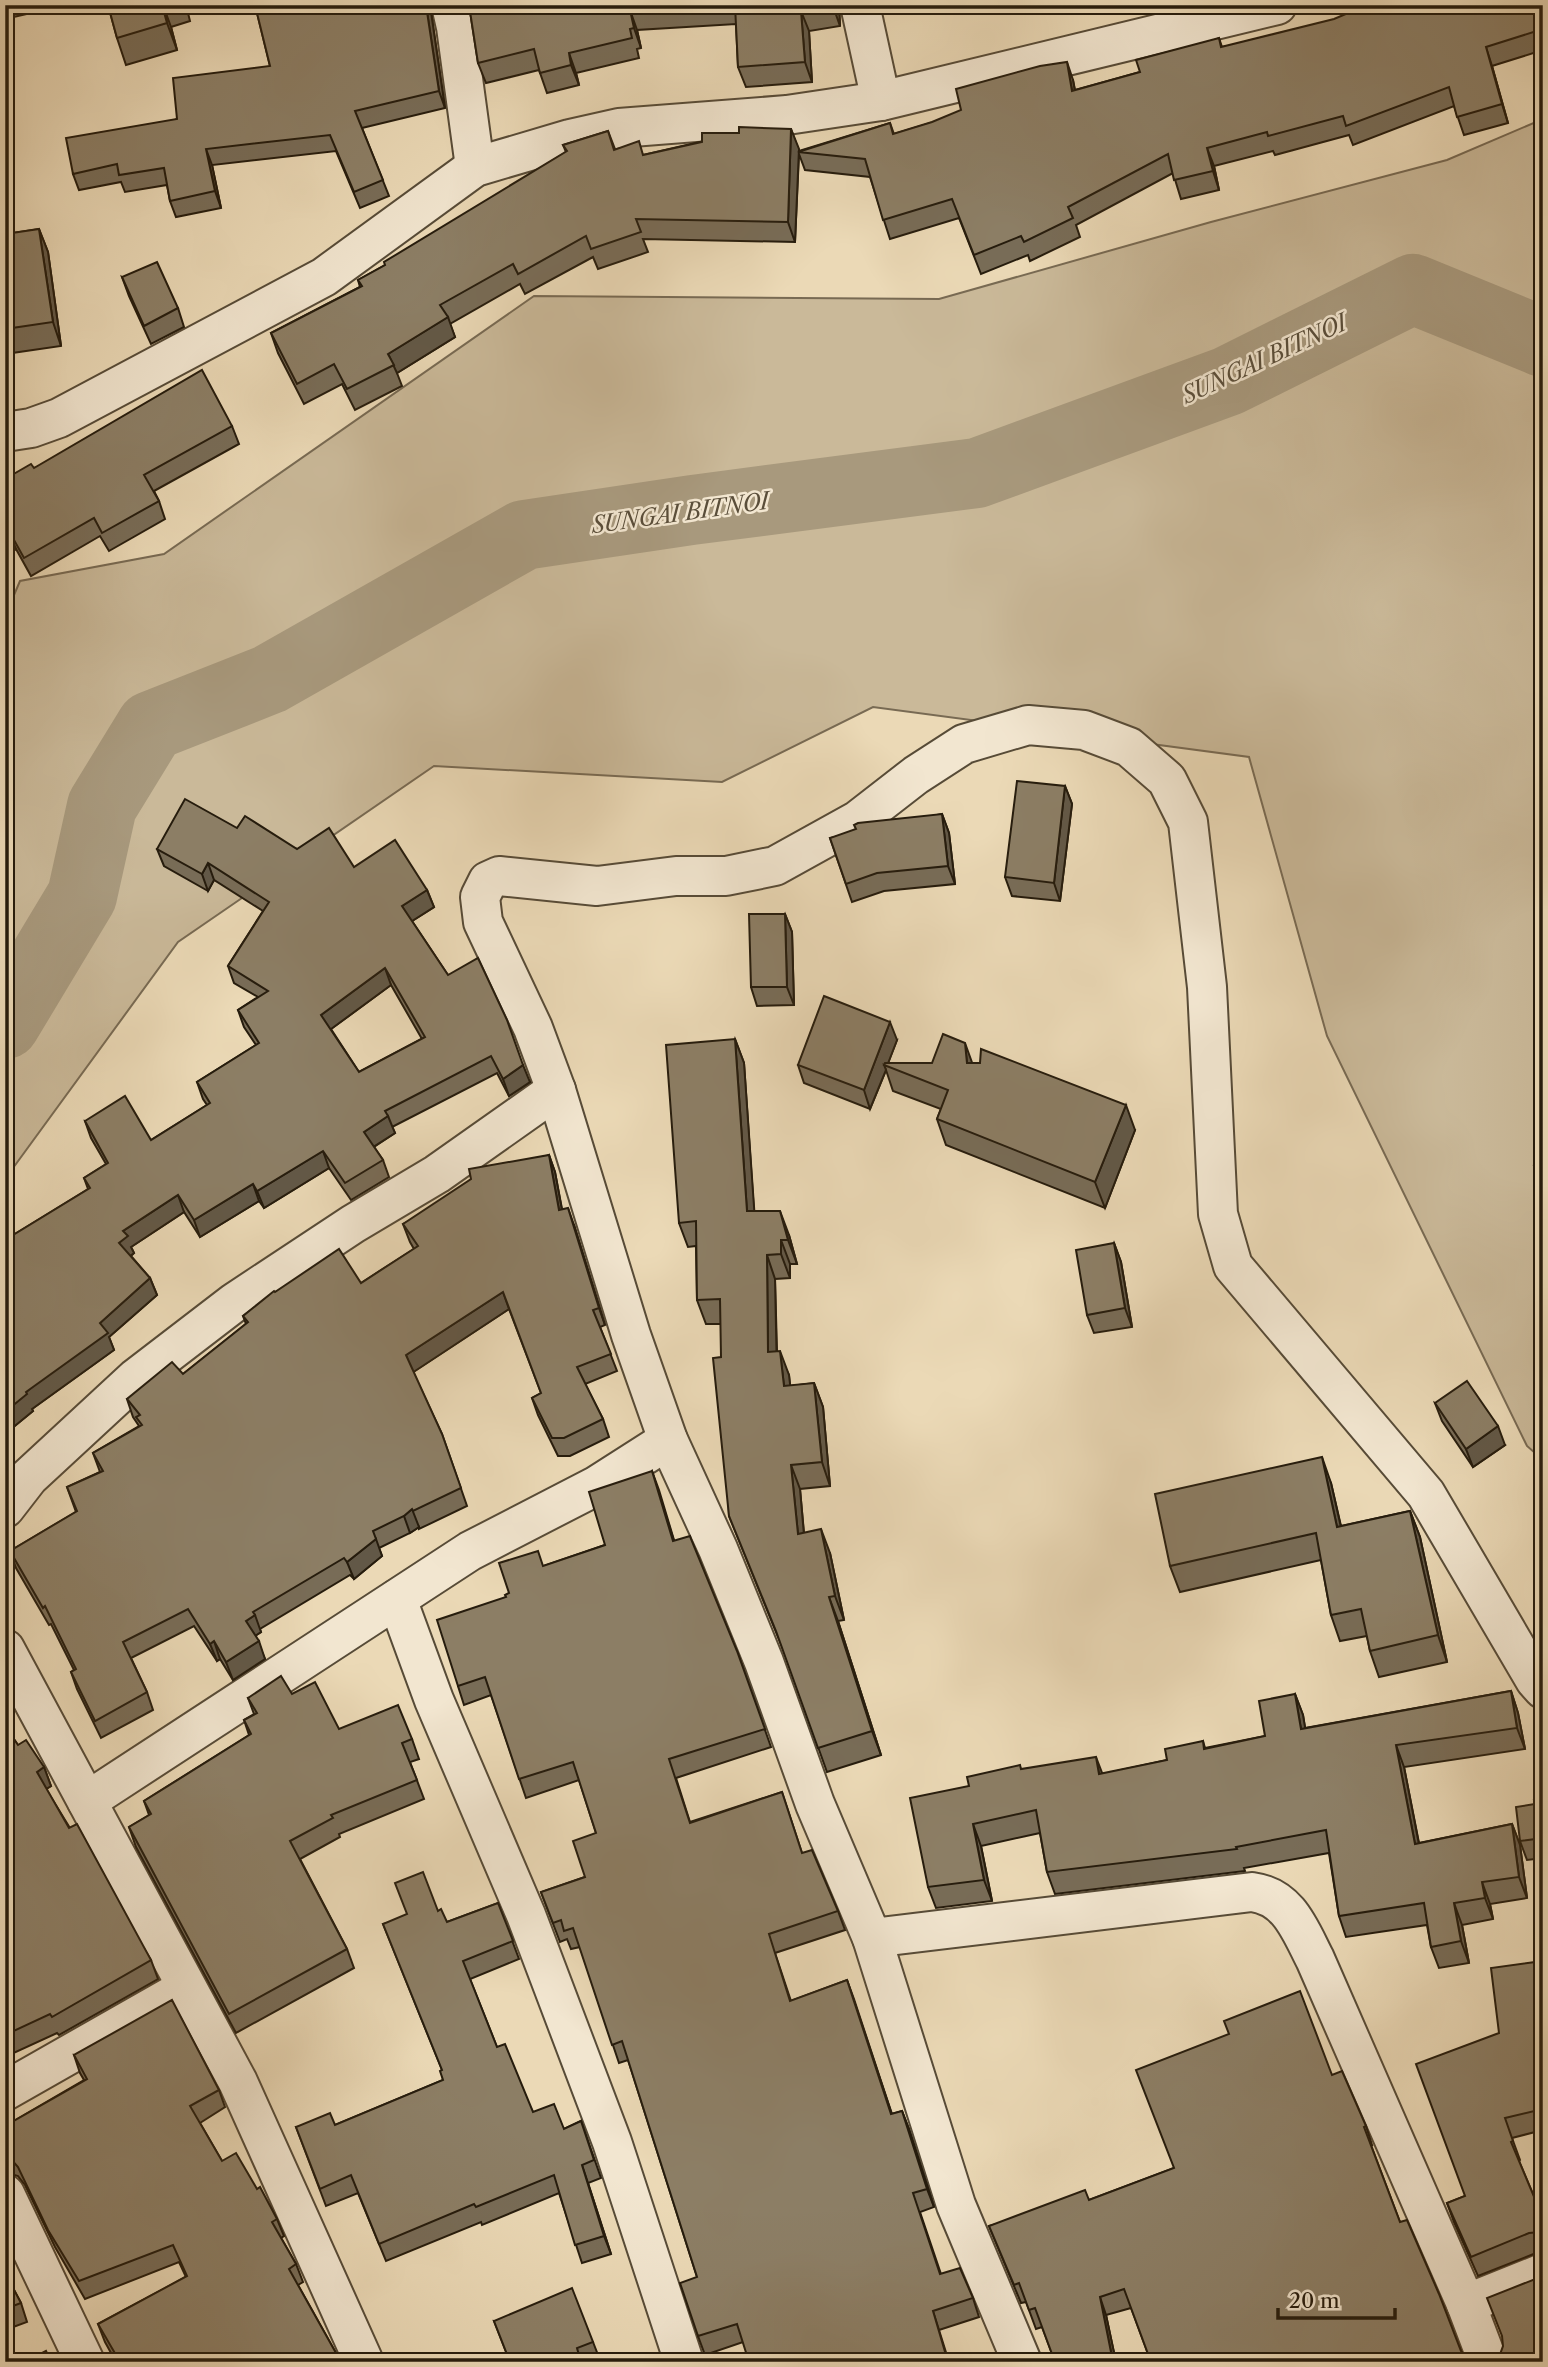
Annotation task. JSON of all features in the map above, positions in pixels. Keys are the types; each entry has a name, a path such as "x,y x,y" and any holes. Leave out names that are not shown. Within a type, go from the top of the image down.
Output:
{"street":[{"path":"450,5 456,27 475,167"},
{"path":"860,5 881,101"},
{"path":"5,432 31,428 60,418 324,277 475,167 570,139 619,128 788,114 881,101 1277,5"},
{"path":"1022,2362 956,2205 872,1938 815,1804 764,1662 718,1549 668,1440 631,1335 556,1090 533,1028 483,922 480,897 488,881 499,876 597,886 676,876 726,876 775,866 858,820 916,775 964,744 1028,725 1084,730 1129,747 1167,780 1188,822 1208,987 1217,1214 1233,1266 1426,1494 1543,1689"},
{"path":"5,1508 29,1477 136,1378 235,1302 353,1224 437,1174 556,1090"},
{"path":"87,1801 470,1551 596,1486 668,1440"},
{"path":"397,1599 433,1700 526,1914 603,2117 684,2362"},
{"path":"10,1670 87,1801 238,2082 364,2362"},
{"path":"872,1938 1252,1892 1273,1898 1290,1912 1315,1959 1466,2304 1488,2362"},
{"path":"5,2091 186,1989"},
{"path":"5,2194 85,2362"},
{"path":"1466,2304 1543,2273"}],"shaded area":[{"path":"1543,119 1543,1460 1527,1446 1327,1036 1249,757 873,707 722,782 434,766 178,942 5,1179 5,616 20,581 164,554 534,296 939,299 1211,222 1447,160"}],"building":[{"path":"108,5 162,5 167,23 117,38"},
{"path":"255,5 426,5 439,91 355,111 383,180 354,192 330,135 206,149 215,191 170,201 164,168 119,175 117,164 73,174 66,138 177,119 173,78 270,66"},
{"path":"469,5 702,5 630,10 634,28 630,29 632,38 569,53 571,65 540,73 534,49 478,63"},
{"path":"735,5 833,6 801,11 805,62 738,67"},
{"path":"1367,5 1543,5 1543,29 1486,47 1502,104 1457,117 1449,87 1346,126 1343,116 1268,136 1267,132 1207,148 1213,171 1174,180 1168,154 1068,207 1073,218 1024,242 1021,236 974,255 952,199 883,220 865,159 798,152 890,123 893,134 932,122 961,110 956,89 1040,66 1067,62 1072,91 1140,72 1136,60 1219,38 1221,47 1334,19"},
{"path":"739,127 791,129 788,222 636,219 641,232 591,249 586,236 518,274 513,264 440,305 448,317 388,354 394,365 347,389 334,364 297,384 271,333 362,286 358,280 385,265 384,262 567,151 563,145 608,131 614,150 639,141 643,155 702,142 702,133 739,133"},
{"path":"39,229 53,322 5,329 5,234"},
{"path":"157,262 178,308 144,326 122,277"},
{"path":"202,370 232,426 144,475 159,501 102,533 94,518 24,558 9,531 5,534 5,494 8,493 5,479 31,464 34,468"},
{"path":"1017,781 1065,786 1054,883 1005,877"},
{"path":"185,799 237,828 245,816 297,849 329,828 354,867 395,840 427,890 402,906 448,975 478,958 507,1020 523,1065 503,1079 491,1056 385,1111 388,1116 364,1132 383,1160 345,1183 323,1151 257,1191 253,1184 194,1220 178,1195 123,1231 128,1236 119,1243 150,1278 100,1323 108,1333 26,1392 27,1394 5,1412 5,1240 90,1188 84,1178 108,1163 85,1121 125,1096 151,1140 210,1103 197,1082 259,1043 238,1010 268,991 228,966 269,902 208,863 202,874 157,849","holes":["385,968 425,1037 359,1072 321,1015"]},
{"path":"942,814 948,866 877,873 846,884 830,838 856,829 854,825 858,823"},
{"path":"749,914 785,914 787,987 751,987"},
{"path":"824,996 890,1022 864,1090 798,1065"},
{"path":"943,1034 965,1043 967,1063 980,1063 981,1049 1126,1105 1095,1182 937,1119 948,1090 884,1065 932,1063"},
{"path":"735,1039 747,1211 780,1211 788,1240 781,1240 781,1254 767,1255 768,1352 780,1351 784,1386 814,1383 822,1462 791,1465 798,1534 821,1529 835,1596 829,1597 872,1731 818,1748 776,1631 729,1516 713,1358 721,1357 720,1299 697,1300 696,1221 679,1223 666,1045"},
{"path":"1543,1140 1543,1168 1534,1165"},
{"path":"549,1155 559,1210 568,1208 599,1308 593,1310 611,1354 577,1367 603,1419 564,1438 552,1438 532,1398 541,1393 503,1292 406,1355 442,1434 461,1488 413,1511 412,1509 404,1516 373,1531 376,1539 347,1562 344,1558 253,1612 255,1615 246,1621 259,1641 226,1662 214,1641 210,1644 188,1609 123,1642 147,1692 95,1721 71,1672 76,1669 45,1606 43,1608 10,1551 77,1511 67,1487 103,1471 93,1453 142,1425 136,1417 140,1415 127,1399 172,1362 183,1374 248,1322 243,1316 274,1291 339,1249 361,1283 418,1246 403,1224 471,1179 469,1169"},
{"path":"1114,1243 1125,1308 1087,1315 1076,1250"},
{"path":"1467,1381 1498,1426 1466,1449 1435,1403"},
{"path":"1322,1457 1337,1527 1410,1511 1438,1635 1370,1651 1361,1609 1331,1615 1316,1533 1170,1566 1155,1494"},
{"path":"652,1471 673,1541 690,1536 737,1651 765,1729 669,1759 690,1823 782,1792 802,1853 812,1850 838,1911 769,1934 790,2001 847,1980 891,2114 902,2111 927,2189 913,2193 940,2274 960,2268 973,2298 933,2311 948,2362 749,2362 737,2324 698,2336 680,2283 697,2277 622,2041 612,2045 573,1928 564,1931 561,1920 553,1923 541,1892 585,1877 573,1841 596,1833 573,1762 519,1779 485,1677 458,1686 437,1620 506,1597 509,1593 499,1563 538,1551 543,1566 605,1545 589,1492"},
{"path":"281,1676 292,1694 315,1682 339,1729 398,1705 412,1739 402,1743 417,1780 331,1815 333,1818 290,1841 347,1949 229,2014 129,1827 151,1814 144,1801 251,1734 244,1720 257,1713 248,1698"},
{"path":"1511,1691 1517,1728 1396,1745 1415,1844 1512,1824 1519,1877 1482,1882 1485,1898 1454,1903 1461,1941 1431,1947 1424,1903 1339,1916 1326,1830 1236,1847 1237,1849 1047,1872 1036,1810 973,1824 984,1880 928,1887 910,1798 969,1786 967,1777 1020,1765 1021,1769 1096,1757 1099,1774 1167,1760 1165,1749 1203,1741 1204,1749 1265,1736 1259,1701 1295,1694 1301,1729"},
{"path":"5,1726 18,1745 26,1740 44,1767 37,1772 69,1828 77,1824 151,1960 52,2017 50,2014 5,2035"},
{"path":"1543,1799 1543,1838 1520,1841 1516,1807 1535,1804 1534,1800"},
{"path":"423,1872 438,1911 441,1909 447,1922 498,1903 513,1941 463,1961 497,2047 505,2044 533,2112 554,2104 564,2129 581,2121 594,2160 582,2165 604,2236 575,2245 554,2175 476,2207 474,2204 379,2244 351,2175 320,2189 296,2127 330,2113 335,2125 443,2080 442,2070 383,1924 407,1914 395,1883"},
{"path":"1543,1961 1543,2109 1505,2118 1513,2141 1511,2142 1543,2218 1543,2234 1529,2233 1471,2257 1447,2203 1465,2196 1416,2064 1499,2033 1491,1968"},
{"path":"1300,1991 1332,2075 1342,2071 1366,2126 1364,2127 1400,2222 1407,2220 1461,2351 1471,2362 1192,2362 1190,2357 1178,2362 1151,2362 1124,2289 1100,2297 1113,2362 1055,2362 1035,2308 1029,2310 1019,2283 1014,2285 989,2226 1085,2190 1089,2200 1174,2168 1136,2070 1229,2034 1224,2021"},
{"path":"172,2000 219,2090 190,2106 222,2161 236,2153 257,2189 260,2187 277,2219 272,2222 296,2264 289,2269 341,2362 120,2362 98,2324 187,2276 173,2245 79,2281 48,2230 18,2167 5,2156 5,2126 87,2079 74,2055"},
{"path":"5,2273 21,2303 5,2309"},
{"path":"1543,2276 1543,2362 1492,2362 1499,2357 1503,2346 1502,2336 1487,2298"},
{"path":"572,2288 593,2342 577,2348 581,2362 510,2362 494,2321"},
{"path":"46,2351 51,2362 25,2362"}],"waterway":[{"name":"SUNGAI BITNOI","path":"5,1024 82,896 102,806 151,726 270,679 524,535 977,473 1228,381 1413,289 1543,342"}]}
